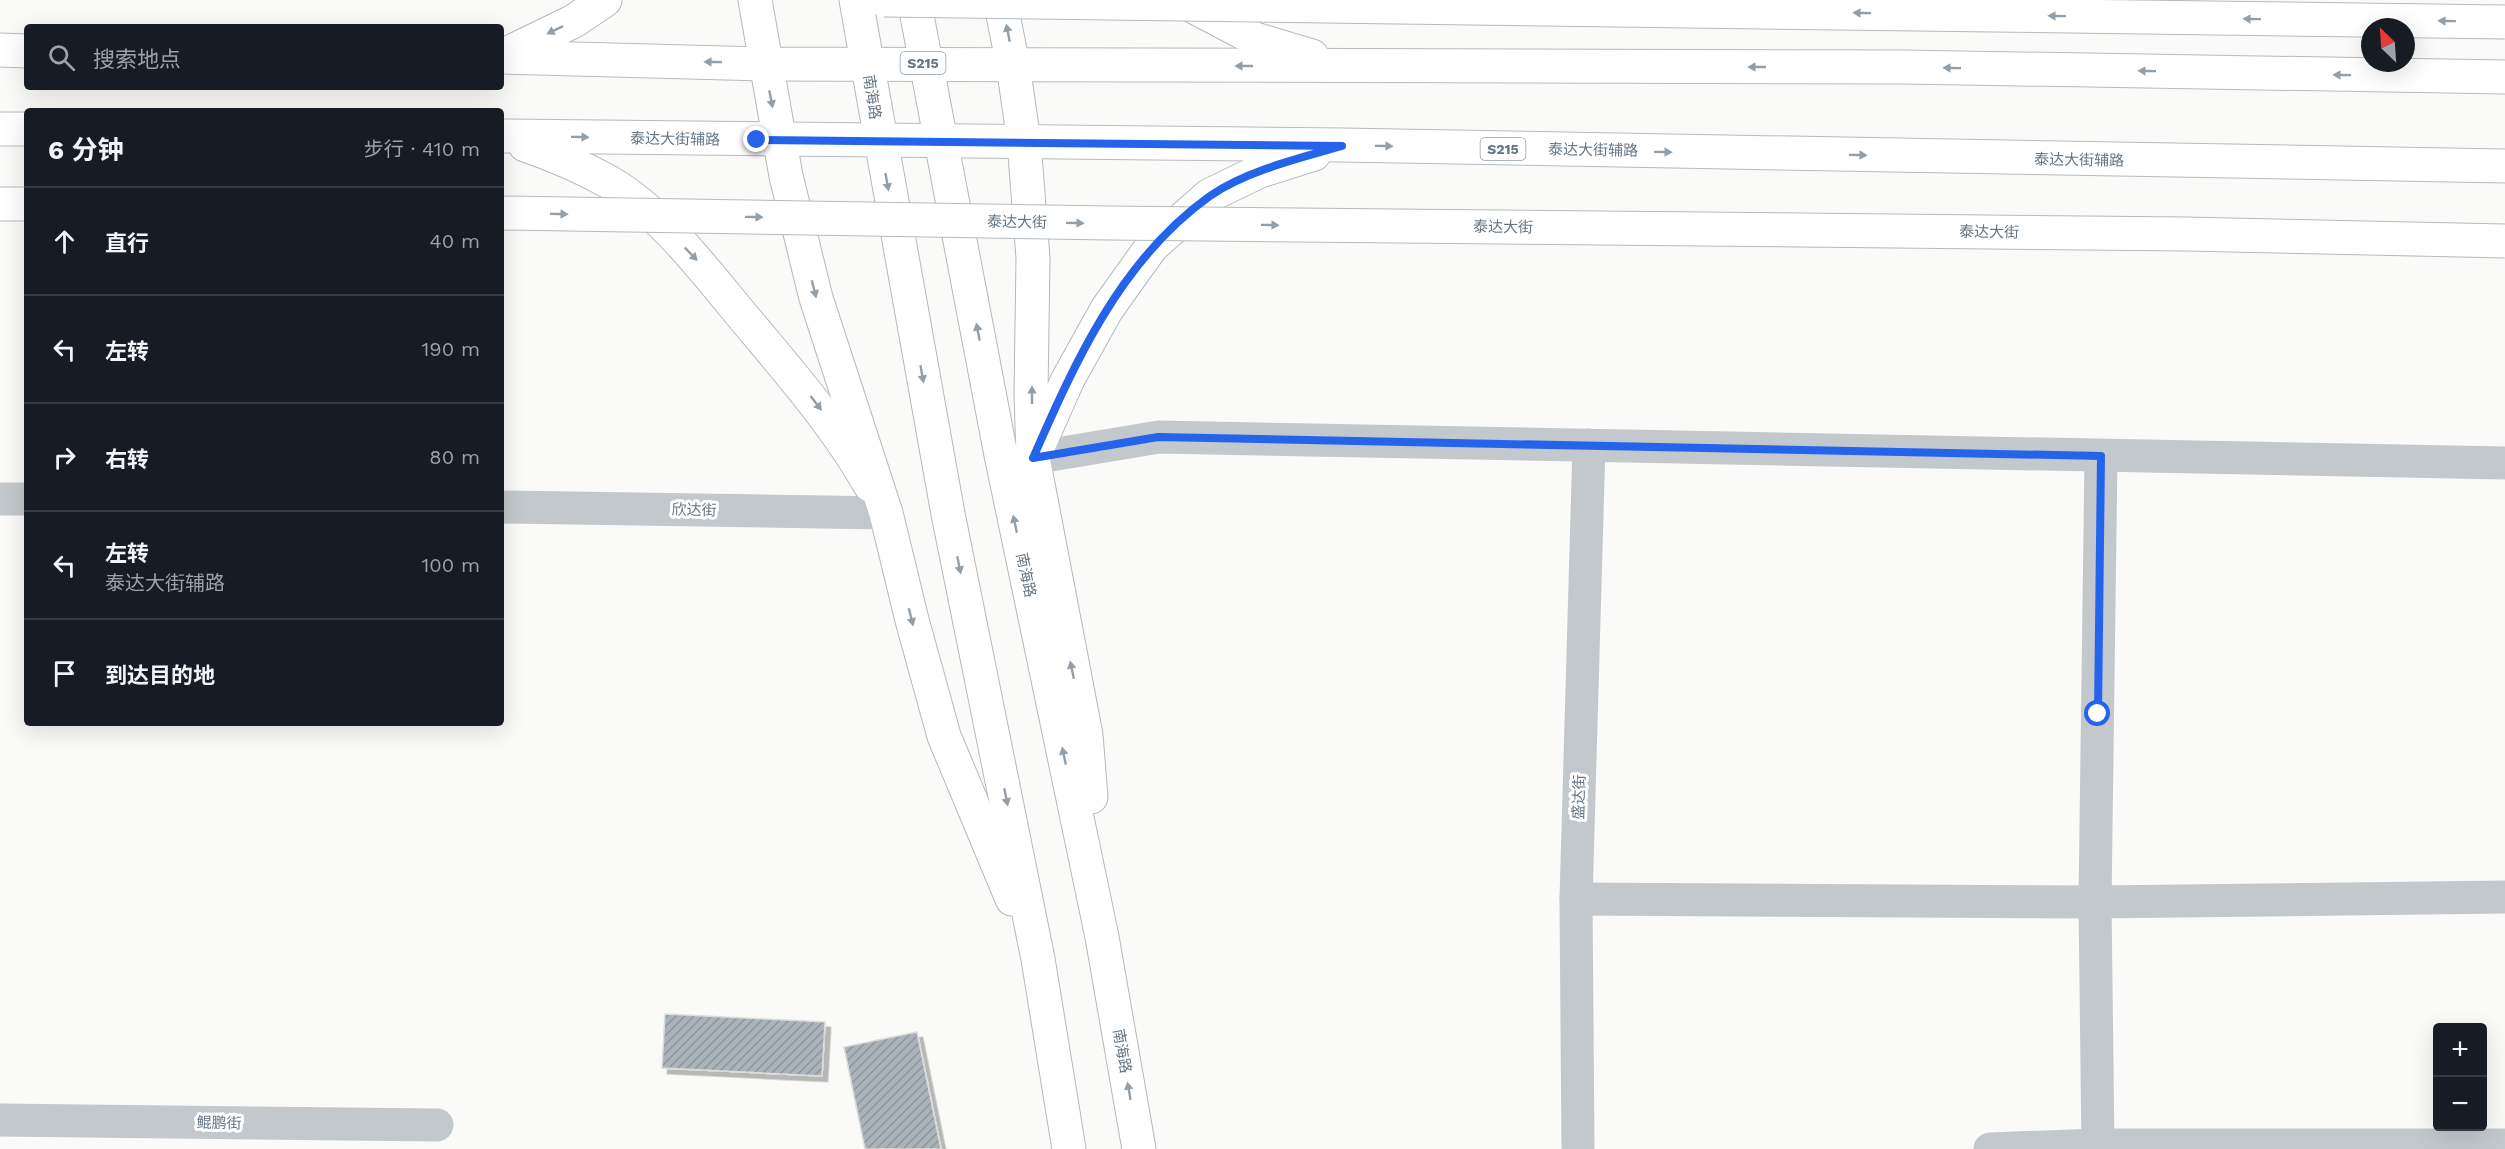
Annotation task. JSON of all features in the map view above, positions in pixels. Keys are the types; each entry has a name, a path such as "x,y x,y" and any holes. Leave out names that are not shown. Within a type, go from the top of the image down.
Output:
{"main road":[{"path":"504,56 574,21 605,0"},
{"path":"754,0 786,176 816,298 886,513 944,736 1038,959"},
{"name":"南海路","path":"855,0 948,514 1038,959 1069,1149"},
{"path":"884,0 2505,22"},
{"name":"南海路","path":"914,0 1001,454 1102,937 1139,1149"},
{"path":"1000,0 1013,65 1024,142 1033,258 1031,394 1033,458 1086,735 1102,937"},
{"path":"1181,0 1255,39 1345,67"},
{"path":"0,50 24,51"},
{"name":"S215","path":"504,57 764,64 1893,67 2505,77"},
{"path":"0,129 24,129"},
{"name":"泰达大街辅路","path":"504,136 1342,146 2505,166"},
{"path":"504,137 563,159 611,183 661,222 698,262 816,403 853,455 886,513"},
{"path":"1033,458 1068,379 1107,309 1152,246 1210,195 1260,171 1342,146"},
{"path":"0,204 24,204"},
{"name":"泰达大街","path":"504,213 1100,223 2150,234 2505,241"}],"street":[{"path":"1033,458 1158,437 2505,463"},
{"name":"盛达街","path":"1578,1149 1576,899 1590,445"},
{"path":"2098,1147 2095,902 2101,456"},
{"path":"0,499 24,500"},
{"name":"欣达街","path":"504,507 886,513"},
{"path":"1576,899 2095,902 2505,897"},
{"name":"鲲鹏街","path":"0,1120 437,1125"},
{"path":"1990,1149 2505,1145"}],"building":[{"path":"665,1014 825,1022 822,1076 662,1068"},
{"path":"917,1032 941,1149 865,1149 844,1047"}],"route":[{"path":"757,140 1342,146 1260,171 1210,195 1152,246 1107,309 1068,379 1033,458 1158,437 2101,456 2098,714"}]}
